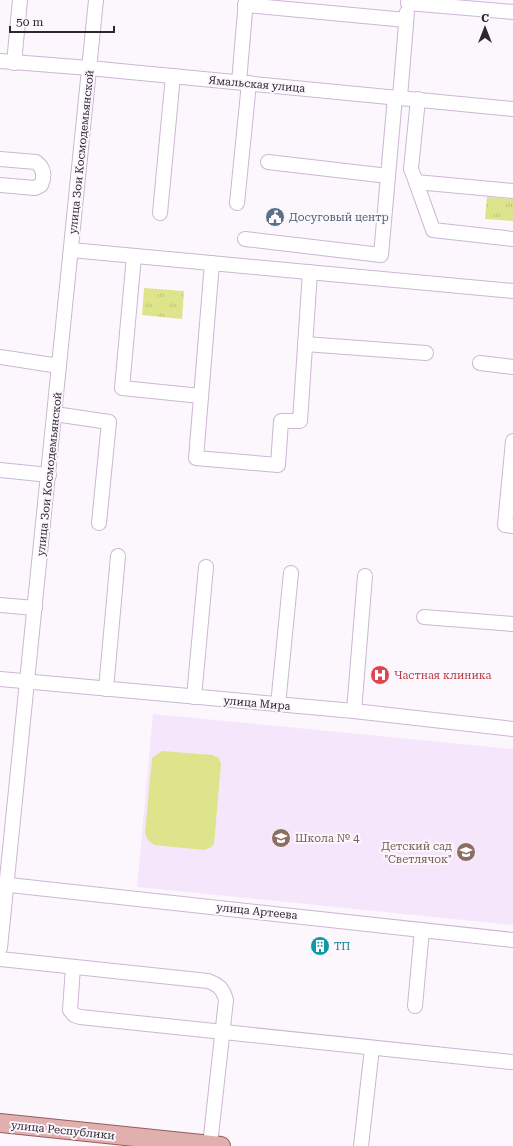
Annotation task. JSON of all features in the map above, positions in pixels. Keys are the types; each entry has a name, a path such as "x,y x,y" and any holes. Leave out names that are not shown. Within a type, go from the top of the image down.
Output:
{"main road":[{"name":"улица Республики","path":"0,1123 215,1146"}],"street":[{"path":"14,62 20,0"},
{"name":"улица Зои Космодемьянской","path":"0,948 3,884 28,681 96,0"},
{"path":"237,203 244,83 245,2 406,20"},
{"path":"245,239 381,255 388,176 408,2 513,12"},
{"name":"Ямальская улица","path":"0,61 513,108"},
{"path":"160,213 173,76"},
{"path":"418,99 411,170 433,230 513,239"},
{"path":"0,159 36,162 40,165 43,172 41,185 35,188 0,185"},
{"path":"268,162 388,176"},
{"path":"416,182 513,191"},
{"path":"71,250 513,291"},
{"path":"134,256 122,388 201,396"},
{"path":"212,263 196,458 278,464 281,421 300,421 310,272"},
{"path":"306,344 426,353"},
{"path":"0,357 59,366"},
{"path":"480,363 513,367"},
{"path":"55,414 109,422 99,523"},
{"path":"513,441 505,525 513,526"},
{"path":"0,470 48,476"},
{"path":"106,689 118,556"},
{"path":"194,697 206,567"},
{"path":"278,705 291,573"},
{"path":"354,711 365,576"},
{"path":"0,605 35,608"},
{"path":"424,617 513,624"},
{"name":"улица Мира","path":"0,679 354,711 513,729"},
{"name":"улица Артеева","path":"3,884 513,940"},
{"path":"415,1006 422,930"},
{"path":"0,959 208,981 217,985 224,992 226,1000 222,1033 215,1146"},
{"path":"73,967 70,1010 74,1015 222,1033 511,1062"},
{"path":"361,1146 372,1048"}],"shaded area":[{"name":"Школа № 4","path":"153,714 513,749 513,925 137,887"}],"green space":[{"path":"487,197 513,199 513,221 485,219"},
{"path":"144,288 184,291 182,319 142,315"},
{"path":"162,751 212,755 219,758 221,764 214,844 210,848 204,850 154,845 148,840 145,833 152,758"}],"place":[{"name":"Досуговый центр","path":"275,217"},
{"name":"Частная клиника","path":"380,675"},
{"name":"Школа № 4","path":"281,838"},
{"name":"Детский сад \"Светлячок\"","path":"466,852"},
{"name":"ТП","path":"320,946"}]}
